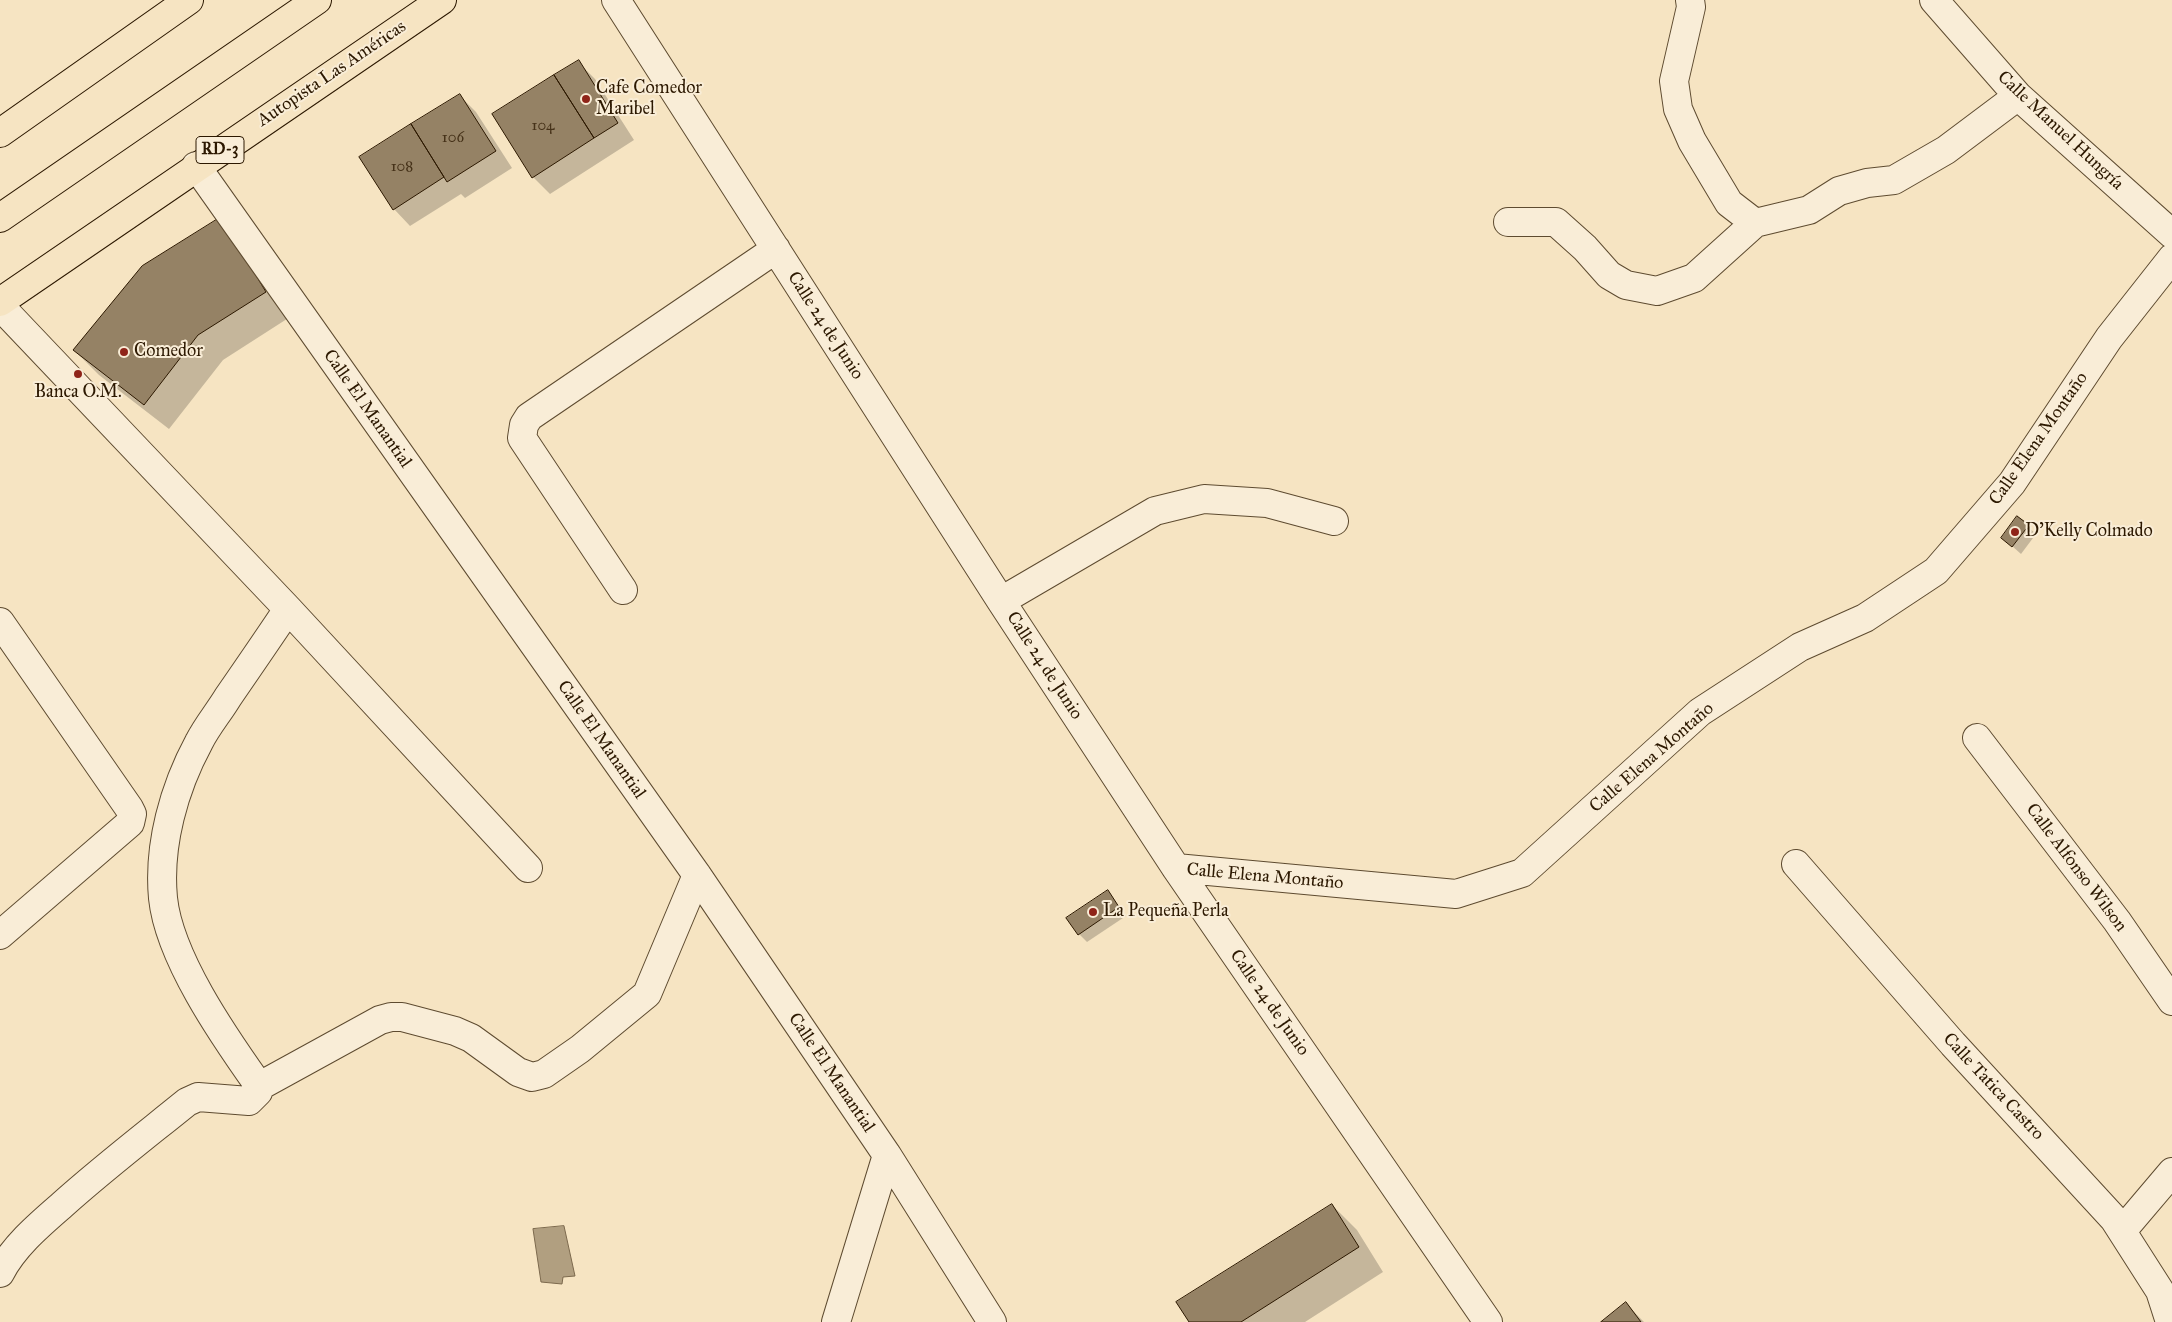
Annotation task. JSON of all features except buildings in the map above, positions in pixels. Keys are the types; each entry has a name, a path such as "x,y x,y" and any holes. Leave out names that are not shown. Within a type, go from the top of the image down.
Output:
{"highway":[{"path":"0,133 189,0"},
{"path":"0,218 317,0"},
{"name":"Autopista Las Américas","path":"0,302 196,166 442,0"}],"street":[{"name":"Calle 24 de Junio","path":"616,0 1001,600 1176,868 1488,1322"},
{"path":"1690,0 1691,7 1674,81 1678,109 1692,141 1729,203 1755,223"},
{"name":"Calle Manuel Hungría","path":"1934,0 2018,96 2172,234"},
{"path":"1508,222 1556,222 1585,248 1609,275 1626,285 1656,291 1694,278 1755,223 1808,210 1839,191 1867,183 1894,180 1946,150 2018,96"},
{"name":"Calle El Manantial","path":"196,166 697,875 887,1156 992,1322"},
{"path":"622,590 522,438 524,424 529,417 776,249"},
{"name":"Calle Elena Montaño","path":"1176,868 1456,894 1522,873 1700,712 1800,647 1865,618 1936,571 2012,483 2109,338 2172,258"},
{"path":"0,306 288,609 528,868"},
{"path":"1001,600 1155,511 1204,499 1267,503 1334,521"},
{"path":"258,1087 205,1003 181,956 171,930 163,899 162,866 173,803 200,740 288,609"},
{"path":"0,622 132,814 130,823 0,935"},
{"name":"Calle Alfonso Wilson","path":"1977,738 2117,920 2172,1001"},
{"name":"Calle Tatica Castro","path":"1796,864 1953,1044 2114,1219 2160,1291 2170,1322"},
{"path":"0,1273 8,1258 38,1227 95,1175 187,1102 198,1097 249,1101 255,1097 258,1087 380,1020 402,1017 455,1031 470,1038 518,1072 532,1077 544,1074 580,1049 647,994 697,875"},
{"path":"836,1322 887,1156"},
{"path":"2122,1231 2172,1172"}],"shaded area":[{"path":"564,1226 575,1276 563,1277 562,1284 541,1282 533,1229"}],"place":[{"name":"Cafe Comedor Maribel","path":"586,99"},
{"name":"Comedor","path":"124,352"},
{"name":"Banca O.M.","path":"78,374"},
{"name":"D'Kelly Colmado","path":"2015,532"},
{"name":"La Pequeña Perla","path":"1093,912"}]}
